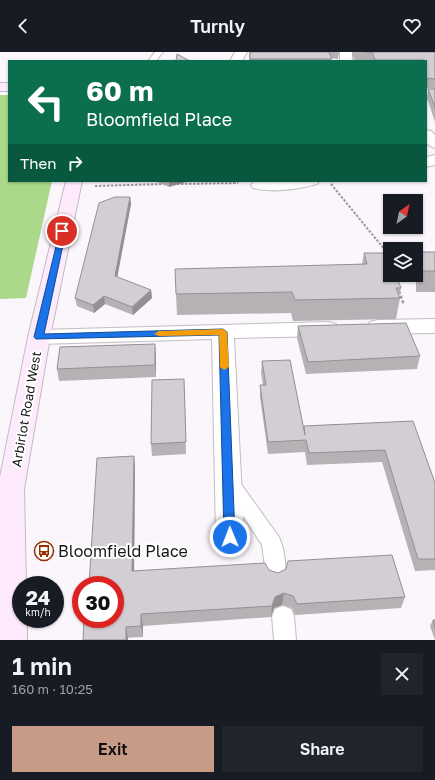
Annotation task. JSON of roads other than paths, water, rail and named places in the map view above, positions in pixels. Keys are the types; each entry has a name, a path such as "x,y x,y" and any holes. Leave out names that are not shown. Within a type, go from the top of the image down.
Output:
{"main road":[{"name":"Arbirlot Road West","path":"11,640 6,567 11,489 39,337 73,184"}],"street":[{"path":"427,135 435,142"},
{"path":"259,185 293,184 305,182"},
{"path":"39,337 435,326"},
{"path":"223,332 230,537"}],"lane":[{"path":"153,60 159,52"},
{"path":"229,480 272,543 276,574"},
{"path":"282,616 285,640"}],"place":[{"name":"Bloomfield Place","path":"44,551"}]}
